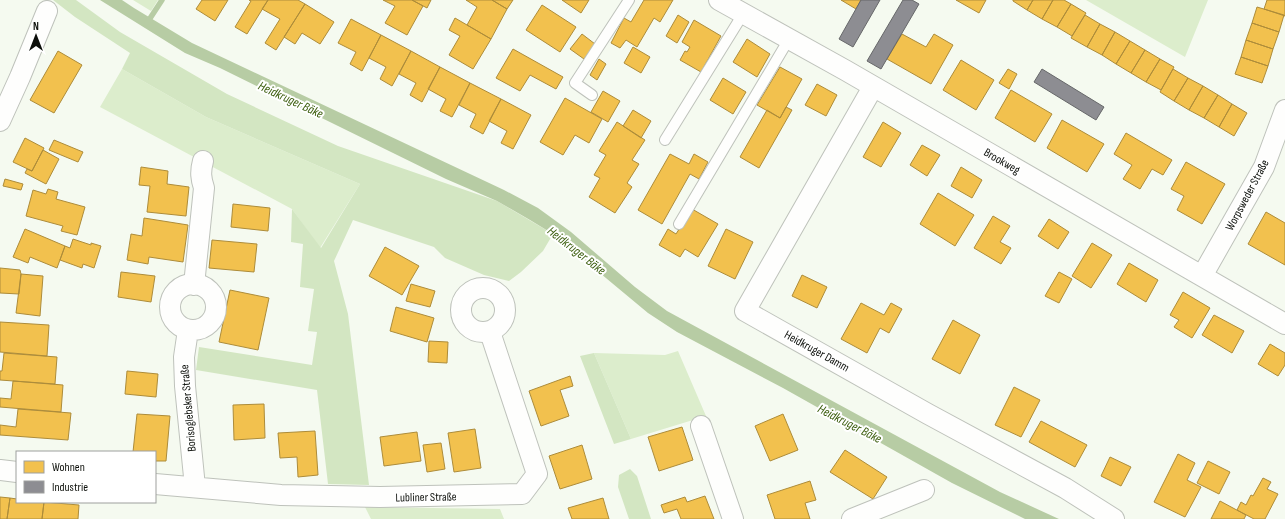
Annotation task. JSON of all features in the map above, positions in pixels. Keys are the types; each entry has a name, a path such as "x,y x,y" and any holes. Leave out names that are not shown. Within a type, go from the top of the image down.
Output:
{"street":[{"name":"Brookweg","path":"719,0 1285,324"},
{"path":"0,121 47,11"},
{"name":"Heidkruger Damm","path":"873,87 745,311 928,414 1065,488 1114,519"},
{"name":"Worpsweder Straße","path":"1202,276 1264,167 1285,110"},
{"path":"194,285 204,188 201,178 202,162"},
{"path":"194,285 206,289 212,294 216,309 214,317 209,324 201,329 188,330 177,323 172,316 170,310 171,302 179,289 194,285"},
{"name":"Borisoglebsker Straße","path":"188,330 184,357 184,386 195,487"},
{"name":"Lubliner Straße","path":"156,484 281,495 380,497 522,494 537,474 490,332"},
{"path":"701,426 733,519"},
{"path":"0,470 16,472"},
{"path":"852,519 924,490"}],"lane":[{"path":"592,95 575,83 629,0"},
{"path":"664,140 743,14"},
{"path":"679,224 789,39"}],"shaded area":[{"path":"53,0 76,0 120,32 227,94 338,146 497,201 553,234 543,251 509,281 484,275 445,258 434,247 353,220 334,261 348,314 369,485 328,484 317,390 196,370 199,347 312,365 317,332 308,331 314,289 300,287 303,244 291,242 292,209 321,248 360,184 206,117 122,69 130,53 75,17"},
{"path":"133,0 158,0 151,11"},
{"path":"1086,0 1208,0 1185,57"},
{"path":"122,69 206,117 360,184 320,248 292,209 100,107"},
{"path":"678,351 706,416 631,439 594,353 665,355"},
{"path":"594,353 631,439 614,444 580,356"},
{"path":"630,469 637,476 651,519 629,519 618,487 619,475"},
{"path":"365,507 500,509 504,519 371,519"}],"water":[{"name":"Heidkruger Bäke","path":"100,0 122,0 192,43 504,190 538,208 571,232 635,287 667,311 1000,492 1059,519 1025,519 952,483 783,388 677,332 648,313 553,234 497,201 446,179 220,68 185,53"}],"building: Wohnen":[{"path":"202,0 228,0 215,21 196,9"},
{"path":"249,0 268,0 247,34 235,27 251,1"},
{"path":"268,0 298,0 305,4 276,50 265,43 280,19 262,9"},
{"path":"383,0 412,0 423,6 407,35 385,23 395,6"},
{"path":"412,0 431,0 427,8"},
{"path":"466,0 492,0 507,9 491,39 467,25 477,7"},
{"path":"492,0 513,0 507,9"},
{"path":"562,0 589,0 581,13"},
{"path":"644,0 673,0 660,22 654,18 637,47 626,40 620,48 611,43 624,18 631,22"},
{"path":"841,0 861,0 856,9"},
{"path":"956,0 986,0 979,13"},
{"path":"1013,0 1033,0 1027,10"},
{"path":"1033,0 1053,0 1042,19 1027,10"},
{"path":"1053,0 1064,0 1071,4 1057,27 1042,19"},
{"path":"1267,0 1285,0 1285,16 1264,9"},
{"path":"305,4 334,22 320,44 302,33 295,44 284,37"},
{"path":"1071,4 1086,13 1072,36 1057,27"},
{"path":"542,5 576,27 560,52 526,30"},
{"path":"1257,7 1284,15 1279,32 1252,23"},
{"path":"678,15 689,22 677,43 666,36"},
{"path":"1085,15 1100,24 1087,47 1071,38"},
{"path":"455,18 491,39 473,69 449,55 460,36 449,30"},
{"path":"351,19 381,35 362,71 350,64 356,52 338,43"},
{"path":"694,20 721,36 701,72 680,60 685,51 687,52 690,47 682,42"},
{"path":"1252,23 1279,32 1273,49 1246,40"},
{"path":"1100,24 1115,32 1102,55 1087,47"},
{"path":"1115,32 1130,41 1116,64 1102,55"},
{"path":"582,34 595,44 584,59 570,49"},
{"path":"902,34 926,47 934,34 953,45 931,84 887,59"},
{"path":"381,35 411,51 392,86 380,79 386,67 369,58"},
{"path":"747,39 770,54 757,77 733,62"},
{"path":"1246,40 1273,49 1268,66 1241,57"},
{"path":"1130,41 1145,50 1131,73 1116,64"},
{"path":"633,47 650,57 641,73 624,63"},
{"path":"513,49 563,77 556,89 530,75 520,91 496,78"},
{"path":"1145,50 1160,59 1146,82 1131,73"},
{"path":"58,51 82,65 54,113 30,100"},
{"path":"411,51 440,67 422,102 410,95 416,83 399,74"},
{"path":"1241,57 1268,66 1262,83 1235,74"},
{"path":"599,59 606,64 597,80 590,75"},
{"path":"1160,59 1174,67 1161,90 1146,82"},
{"path":"961,60 994,80 976,110 943,90"},
{"path":"440,67 470,83 452,117 440,111 446,99 428,89"},
{"path":"780,67 802,79 780,118 757,105"},
{"path":"1008,69 1017,74 1009,89 999,83"},
{"path":"1173,69 1188,78 1174,101 1160,92"},
{"path":"723,78 746,92 733,114 710,100"},
{"path":"1188,78 1203,86 1189,110 1174,101"},
{"path":"470,83 501,99 483,134 470,127 476,114 459,105"},
{"path":"817,84 837,95 826,116 805,105"},
{"path":"1203,86 1218,95 1204,118 1189,110"},
{"path":"1011,90 1052,114 1035,142 995,118"},
{"path":"603,91 620,101 608,122 591,112"},
{"path":"1218,95 1232,104 1219,127 1204,118"},
{"path":"565,98 602,119 589,143 575,135 563,155 540,142"},
{"path":"501,99 531,115 513,149 501,143 507,131 489,121"},
{"path":"1232,104 1247,113 1234,136 1219,127"},
{"path":"786,107 792,110 759,168 740,157 767,110 780,118"},
{"path":"633,110 651,121 641,138 623,126"},
{"path":"1062,120 1104,144 1087,172 1047,148"},
{"path":"617,122 645,140 632,160 639,164 627,183 632,187 615,213 589,197 600,178 594,175 606,155 599,151"},
{"path":"883,122 901,133 881,167 863,157"},
{"path":"1126,133 1172,160 1163,175 1152,169 1140,189 1123,179 1132,165 1114,154"},
{"path":"25,138 44,148 32,171 13,162"},
{"path":"54,140 83,152 78,162 49,150"},
{"path":"922,145 940,155 927,176 910,165"},
{"path":"43,150 59,159 46,184 25,173 27,169 32,171"},
{"path":"670,154 689,164 694,154 708,162 699,179 690,174 662,224 638,210"},
{"path":"1186,162 1225,184 1202,224 1177,210 1184,196 1171,189"},
{"path":"141,167 168,171 167,184 189,187 186,216 147,212 150,186 139,185"},
{"path":"961,167 982,180 972,198 951,186"},
{"path":"5,179 23,184 21,190 3,186"},
{"path":"48,189 58,192 56,199 85,207 77,235 61,231 63,226 26,216 33,190 46,194"},
{"path":"938,193 974,215 955,246 920,224"},
{"path":"233,204 270,208 268,231 231,227"},
{"path":"692,209 718,224 698,257 685,249 680,257 659,245 668,229 676,234"},
{"path":"1266,212 1285,223 1285,265 1248,244"},
{"path":"993,216 1010,226 1000,242 1011,248 1001,264 974,248"},
{"path":"144,218 188,225 183,262 149,257 148,264 127,260 131,234 142,236"},
{"path":"1049,219 1069,232 1058,249 1038,236"},
{"path":"25,229 65,246 57,268 30,257 28,263 13,257"},
{"path":"726,229 753,242 735,279 708,266"},
{"path":"73,239 91,245 91,243 101,246 94,268 83,264 82,268 60,260 65,246 70,248"},
{"path":"212,240 257,244 254,272 209,268"},
{"path":"1092,243 1112,255 1091,288 1072,276"},
{"path":"385,247 419,266 402,295 369,276"},
{"path":"1129,263 1158,280 1146,302 1117,284"},
{"path":"0,268 20,270 19,294 0,293"},
{"path":"121,272 155,276 151,302 118,297"},
{"path":"1059,272 1072,279 1059,303 1045,296"},
{"path":"21,274 43,276 40,316 16,313"},
{"path":"802,275 827,287 817,308 792,296"},
{"path":"411,284 435,291 430,307 406,301"},
{"path":"230,290 269,298 258,350 219,342"},
{"path":"1183,292 1210,308 1192,338 1174,327 1179,320 1170,315"},
{"path":"861,303 884,315 891,303 902,309 889,333 880,328 867,353 841,339"},
{"path":"396,307 434,318 427,342 390,331"},
{"path":"1214,315 1244,331 1232,353 1202,335"},
{"path":"953,320 980,335 960,374 932,359"},
{"path":"0,322 49,325 47,356 0,352"},
{"path":"429,341 448,342 447,363 428,362"},
{"path":"1270,344 1285,353 1285,365 1278,376 1258,364"},
{"path":"4,353 57,357 55,384 0,380 0,371 2,371"},
{"path":"127,371 158,374 156,397 125,394"},
{"path":"570,376 573,386 560,390 569,416 541,426 529,391"},
{"path":"13,381 63,385 61,412 0,407 0,398 11,399"},
{"path":"1014,387 1040,400 1021,437 995,425"},
{"path":"264,404 265,438 234,440 233,405"},
{"path":"18,409 71,413 68,440 0,435 0,425 16,427"},
{"path":"137,414 170,416 166,461 156,461 156,451 133,451"},
{"path":"783,414 798,450 770,461 755,426"},
{"path":"1041,421 1087,445 1075,467 1029,442"},
{"path":"682,427 693,460 659,471 648,437"},
{"path":"475,429 481,468 454,472 448,433"},
{"path":"315,431 318,475 298,477 297,457 280,458 278,433"},
{"path":"417,432 421,461 384,466 380,437"},
{"path":"441,443 445,469 427,472 423,445"},
{"path":"582,445 592,479 560,489 549,456"},
{"path":"845,450 887,477 873,499 830,472"},
{"path":"1178,454 1195,463 1187,480 1201,487 1185,517 1154,502"},
{"path":"1110,457 1131,467 1121,486 1101,476"},
{"path":"1208,461 1230,472 1219,494 1197,483"},
{"path":"1263,478 1271,482 1267,489 1278,494 1265,519 1254,519 1237,510 1241,502 1246,505"},
{"path":"810,481 816,500 805,503 810,519 775,519 767,495"},
{"path":"705,496 714,519 681,519 677,509 664,513 661,505 685,497 687,502"},
{"path":"0,497 10,498 7,519 0,519"},
{"path":"10,498 16,499 16,503 44,503 42,519 7,519"},
{"path":"603,498 609,519 572,519 568,508"},
{"path":"1220,501 1246,515 1244,519 1211,519"},
{"path":"44,503 79,505 78,519 42,519"}],"building: Industrie":[{"path":"861,0 880,0 853,47 839,39"},
{"path":"903,0 912,0 919,4 881,69 867,61"},
{"path":"1042,69 1104,107 1096,120 1034,82"}],"waterway":[{"path":"147,23 162,0"}]}
